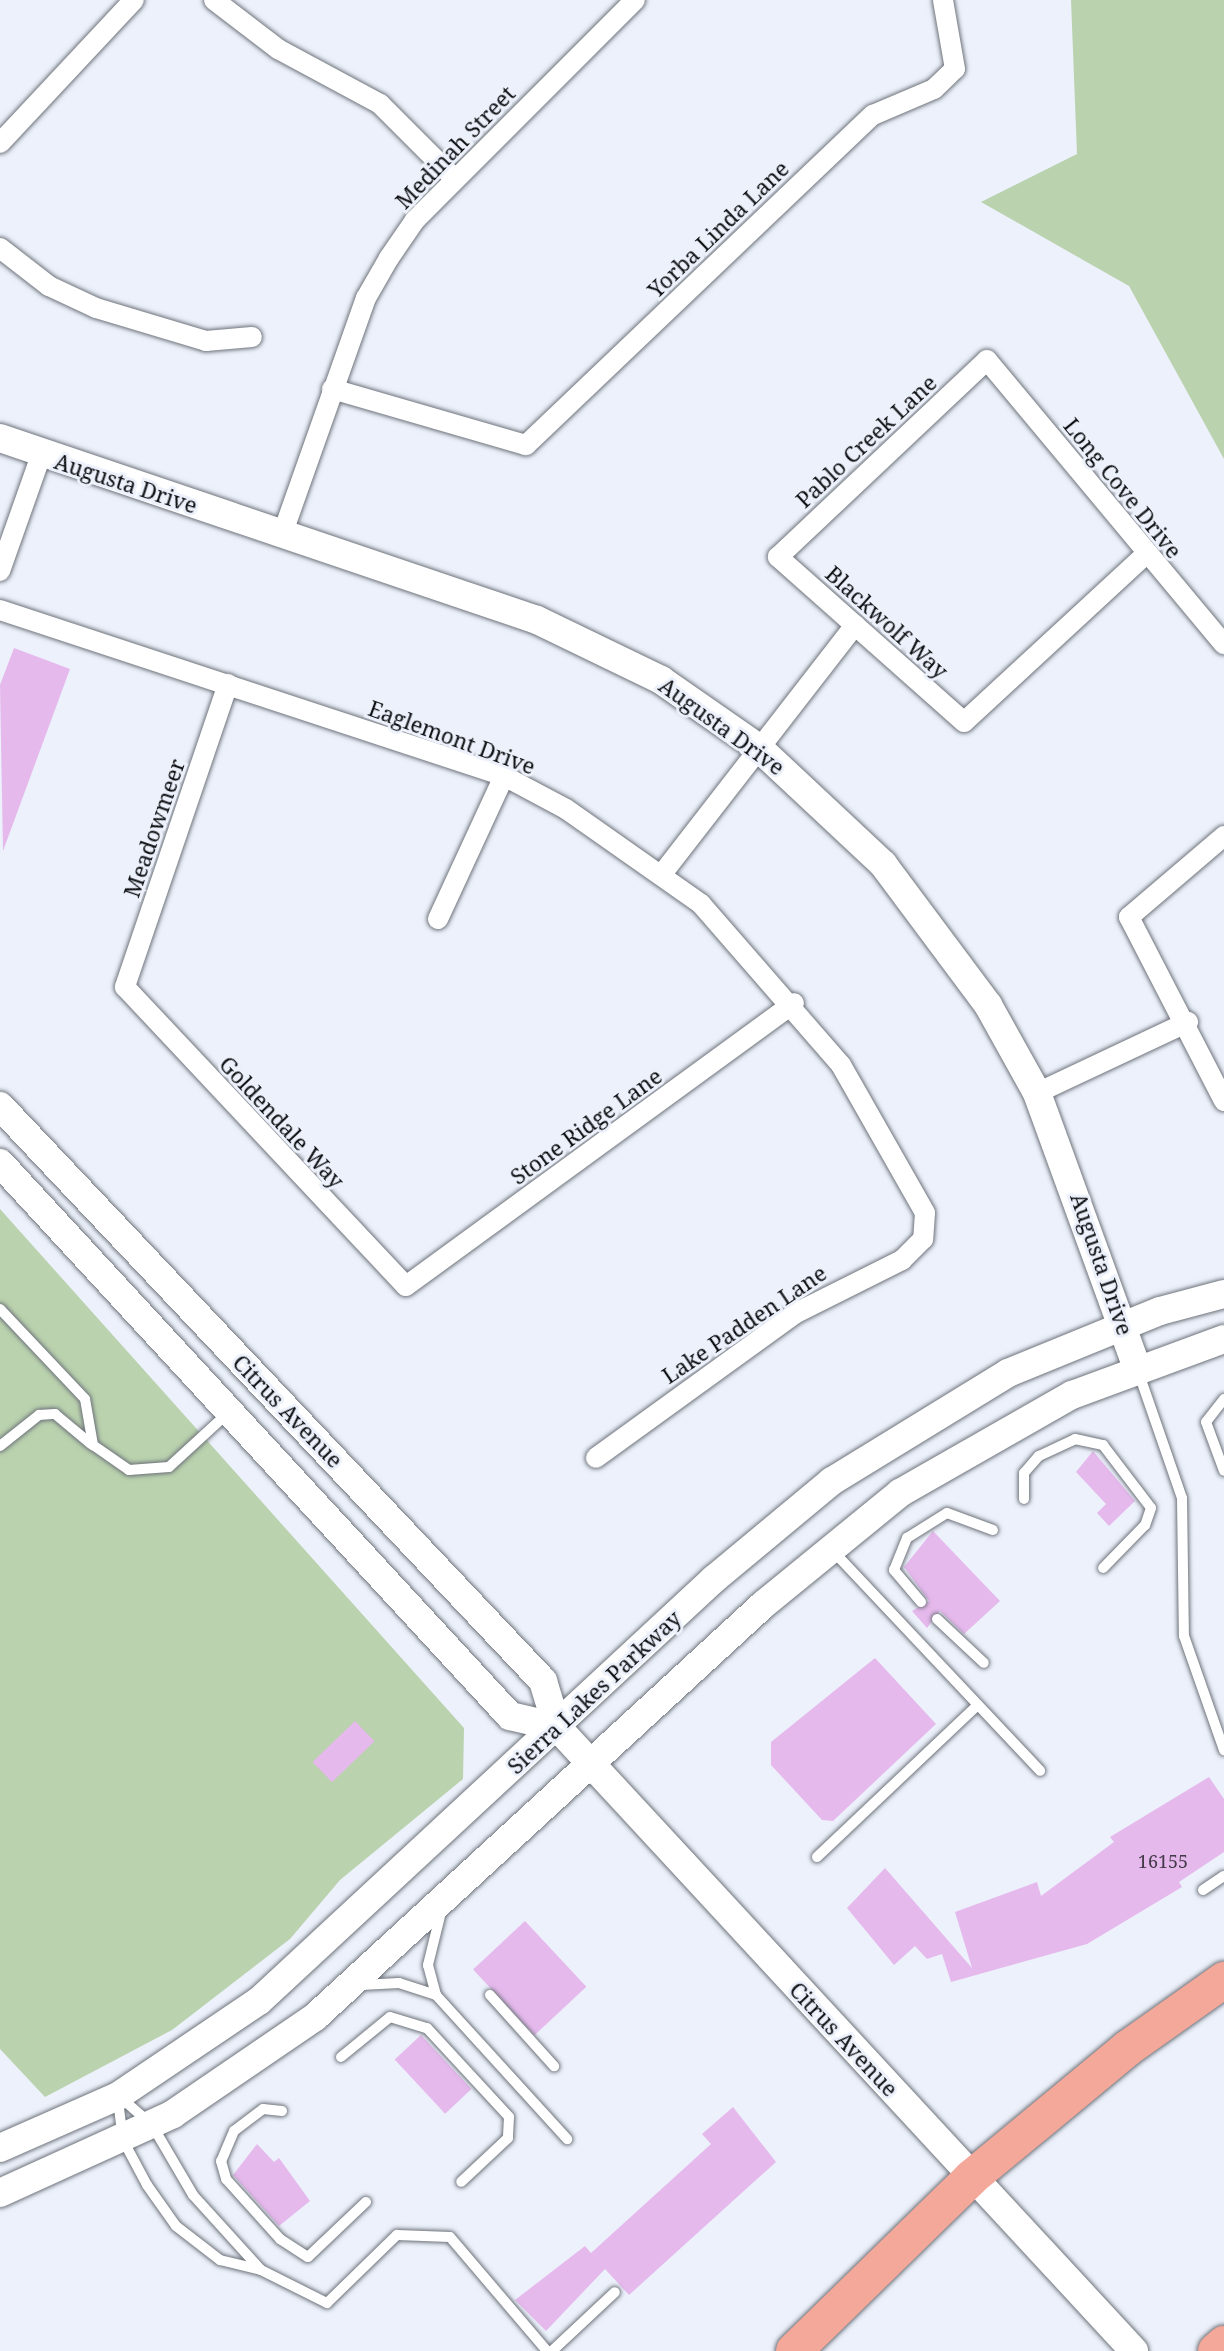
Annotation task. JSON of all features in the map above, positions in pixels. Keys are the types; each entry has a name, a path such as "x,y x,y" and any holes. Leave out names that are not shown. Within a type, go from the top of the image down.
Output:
{"highway":[{"path":"794,2351 971,2178 1128,2048 1224,1980"},
{"path":"1216,2351 1224,2344"}],"street":[{"path":"0,143 134,0"},
{"path":"214,0 278,49 380,104 454,178"},
{"name":"Medinah Street","path":"282,535 332,389 389,258 454,178 635,0"},
{"name":"Yorba Linda Lane","path":"332,389 526,445 873,115 934,89 955,69 943,0"},
{"path":"0,248 49,286 96,308 206,341 252,337"},
{"name":"Long Cove Drive","path":"987,360 1145,555 1224,644"},
{"name":"Pablo Creek Lane","path":"778,557 987,360"},
{"name":"Augusta Drive","path":"0,438 41,455 282,535 605,650 759,748 848,827 933,924 1037,1093 1125,1325 1137,1368"},
{"path":"0,571 41,455"},
{"name":"Blackwolf Way","path":"778,557 964,722 1145,555"},
{"name":"Eaglemont Drive","path":"0,610 504,776 662,874 794,1003 867,1103 925,1213 923,1239"},
{"path":"662,874 855,625"},
{"name":"Meadowmeer","path":"125,987 228,684"},
{"path":"438,919 504,776"},
{"path":"1224,836 1129,917 1188,1022 1224,1101"},
{"name":"Goldendale Way","path":"125,987 406,1286"},
{"name":"Stone Ridge Lane","path":"406,1286 794,1003"},
{"path":"1037,1093 1188,1022"},
{"name":"Citrus Avenue","path":"0,1106 543,1681 557,1727 1134,2351"},
{"name":"Citrus Avenue","path":"0,1163 510,1716 557,1727"},
{"name":"Lake Padden Lane","path":"596,1458 796,1313 902,1260 923,1239"},
{"name":"Sierra Lakes Parkway","path":"0,2148 118,2096 277,1987 557,1727 832,1481 1008,1373 1125,1325 1224,1294"},
{"path":"0,2193 123,2140 241,2072 349,1988 830,1547 973,1447 1137,1368 1224,1339"}],"lane":[{"path":"0,1309 85,1399 93,1445"},
{"path":"1137,1368 1182,1498 1184,1636 1224,1750"},
{"path":"1224,1399 1206,1422 1224,1471"},
{"path":"0,1446 39,1415 55,1414 129,1470 151,1474 184,1456 230,1411"},
{"path":"1024,1499 1024,1473 1039,1456 1075,1439 1103,1445 1151,1508 1145,1525 1103,1568"},
{"path":"921,1602 894,1570 907,1538 947,1513 993,1530"},
{"path":"830,1547 1040,1771"},
{"path":"937,1619 984,1663"},
{"path":"817,1857 978,1705"},
{"path":"1203,1890 1224,1876"},
{"path":"436,1995 429,1950 449,1896"},
{"path":"349,1988 389,1982 436,1995 567,2139"},
{"path":"490,1995 554,2066"},
{"path":"341,2057 390,2017 427,2028 509,2117 508,2138 461,2182"},
{"path":"118,2096 152,2125 193,2195 261,2270"},
{"path":"118,2096 123,2140 186,2235 230,2265 261,2270 327,2303 397,2235 450,2237 549,2351 615,2292"},
{"path":"282,2111 263,2109 234,2131 221,2161 226,2179 280,2239 308,2257 366,2202"}],"green space":[{"path":"1071,0 1224,0 1224,459 1129,286 981,202 1077,154"},
{"path":"0,1209 464,1728 463,1779 340,1880 290,1939 172,2030 45,2097 0,2049"}],"building":[{"path":"14,648 70,669 3,851 0,685"},
{"path":"1093,1451 1135,1501 1109,1526 1097,1513 1106,1504 1076,1472"},
{"path":"933,1531 1000,1601 964,1634 940,1611 927,1628 912,1611 929,1601 904,1567"},
{"path":"875,1658 936,1724 833,1821 822,1820 771,1765 771,1742"},
{"path":"355,1721 374,1741 332,1782 313,1762"},
{"path":"1209,1777 1224,1799 1224,1852 1179,1882 1182,1887 1087,1944 951,1982 942,1954 927,1959 915,1946 894,1965 847,1908 885,1868 972,1968 955,1912 1037,1882 1041,1896 1114,1842 1110,1837"},
{"path":"525,1921 586,1987 534,2035 473,1969"},
{"path":"421,2035 471,2089 445,2114 395,2060"},
{"path":"733,2107 776,2162 629,2295 605,2269 546,2331 515,2300 585,2246 591,2253 711,2144 702,2134"},
{"path":"257,2144 274,2162 279,2158 310,2201 279,2226 233,2175"}]}
